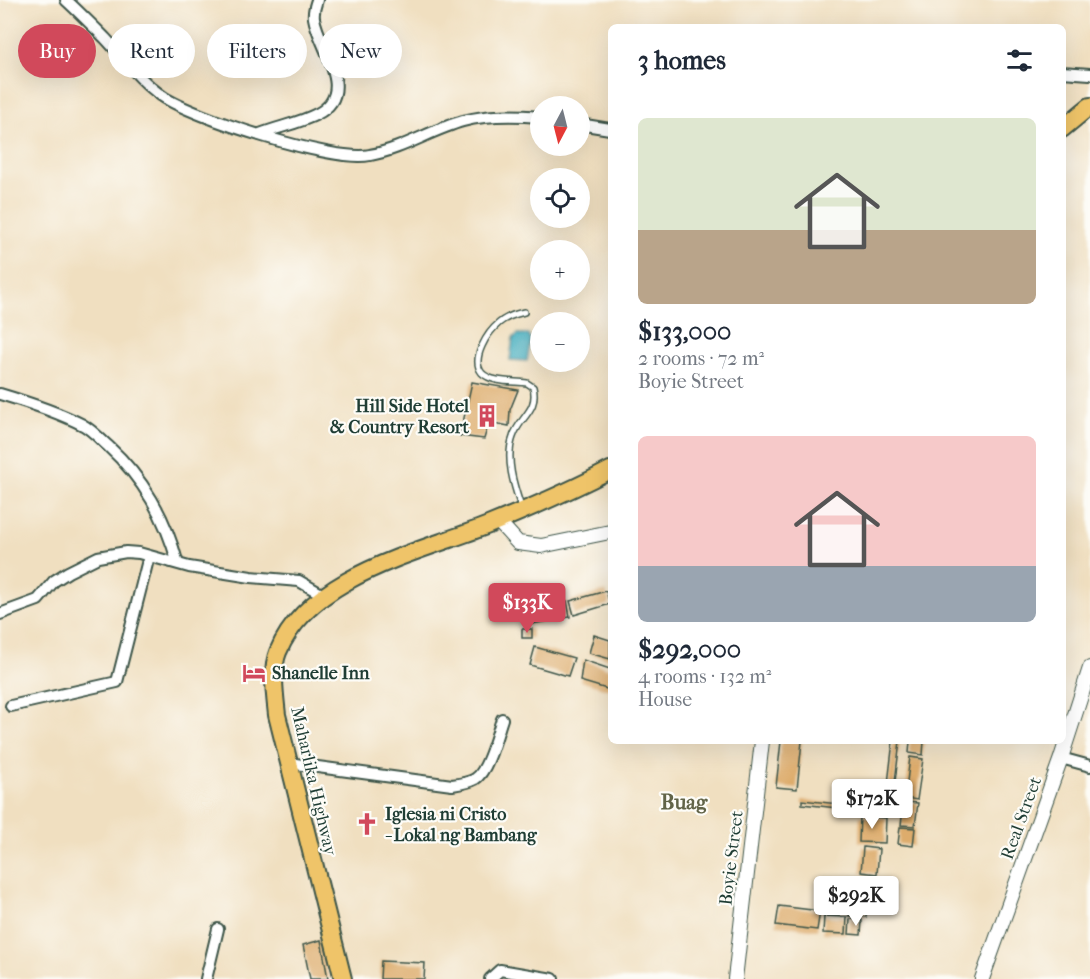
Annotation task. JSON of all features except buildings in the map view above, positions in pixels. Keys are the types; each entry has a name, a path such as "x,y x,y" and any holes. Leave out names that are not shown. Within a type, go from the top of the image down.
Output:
{"main road":[{"path":"1066,126 1090,106"},
{"name":"Maharlika Highway","path":"343,979 288,763 274,696 277,654 294,625 313,604 325,596 376,568 523,512 608,472"}],"street":[{"path":"66,0 105,38 128,67 162,96 184,108 309,149 367,156 404,145 464,121 488,117 530,117"},
{"path":"260,134 316,115 329,105 334,95 334,66 313,16 317,0"},
{"path":"1066,72 1090,74"},
{"path":"590,126 608,129"},
{"path":"0,394 84,426 113,451 138,477 153,500 172,540 178,564"},
{"path":"498,521 518,543 541,546 608,532"},
{"path":"0,614 38,600 54,581 98,557 126,552 251,577 299,581 325,596"},
{"path":"11,706 117,682 150,556"},
{"name":"Real Street","path":"1066,742 1090,668"},
{"path":"288,763 452,785 465,783 476,779 484,769 502,719"},
{"name":"Boyie Street","path":"735,979 762,744"},
{"name":"Real Street","path":"982,979 1066,744"},
{"path":"1061,758 1090,766"},
{"path":"206,979 218,929"},
{"path":"490,979 500,970 509,970 553,979"}],"lane":[{"path":"523,512 511,464 512,440 521,422 532,411 533,387 488,377 482,372 479,362 484,342 490,332 499,322 524,312"}],"water":[{"path":"518,334 528,334 530,345 527,361 510,360 513,338"}],"place":[{"name":"Hill Side Hotel & Country Resort","path":"487,416"},
{"name":"Shanelle Inn","path":"254,673"},
{"name":"Iglesia ni Cristo - Lokal ng Bambang","path":"367,824"}],"district":[{"name":"Buag","path":"684,802"}]}
